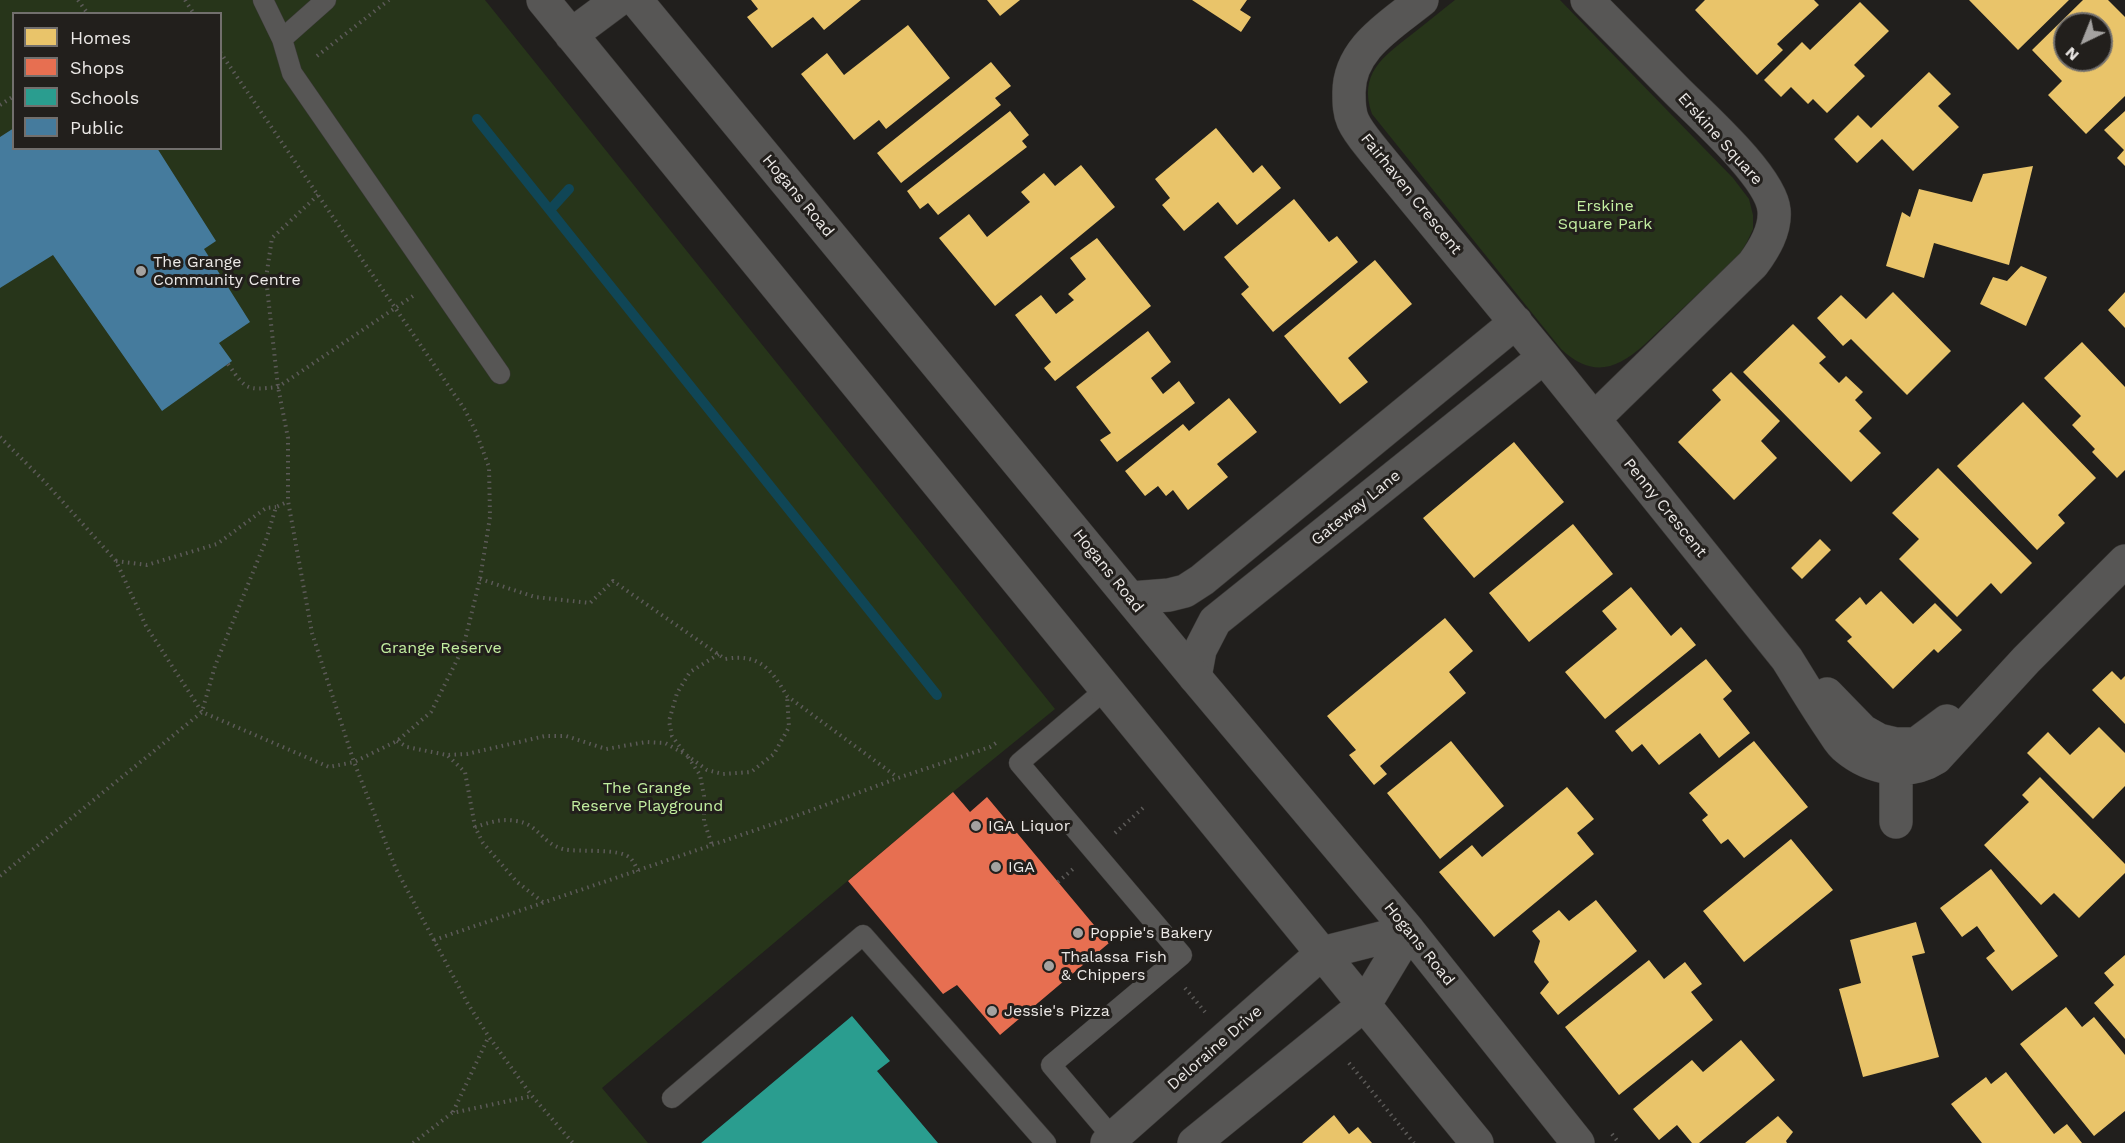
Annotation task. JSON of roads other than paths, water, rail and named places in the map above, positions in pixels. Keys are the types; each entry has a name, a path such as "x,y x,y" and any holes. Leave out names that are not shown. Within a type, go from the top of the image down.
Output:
{"street":[{"path":"543,0 1477,1143"},
{"path":"571,35 618,0"},
{"name":"Hogans Road","path":"636,0 1195,678 1409,931 1578,1143"},
{"name":"Fairhaven Crescent","path":"1422,0 1369,43 1359,55 1350,79 1349,108 1353,121 1374,151 1544,357"},
{"name":"Erskine Square","path":"1587,0 1745,160 1770,194 1775,211 1765,247 1753,264 1594,419"},
{"path":"1131,598 1169,595 1185,591 1202,580 1516,322"},
{"name":"Penny Crescent","path":"1544,357 1787,659 1818,710 1845,748 1870,764 1896,757 1925,765 1936,758 2026,660 2125,561"},
{"name":"Gateway Lane","path":"1195,678 1200,650 1215,621 1544,357"},
{"path":"1896,757 1896,822"},
{"path":"1322,953 1409,931"},
{"path":"1194,1143 1365,1004 1409,931"},
{"name":"Deloraine Drive","path":"1113,1141 1322,953"}],"lane":[{"path":"264,0 282,39 292,73 500,374"},
{"path":"282,39 326,0"},
{"path":"1106,689 1019,763 1182,955 1051,1065 1113,1141"},
{"path":"672,1098 863,935 1046,1143"}],"waterway":[{"path":"477,119 937,695"},
{"path":"550,210 569,189"}],"place":[{"name":"The Grange Community Centre","path":"141,271"},
{"name":"IGA Liquor","path":"976,826"},
{"name":"IGA","path":"996,867"},
{"name":"Poppie's Bakery","path":"1078,933"},
{"name":"Thalassa Fish & Chippers","path":"1049,966"},
{"name":"Jessie's Pizza","path":"992,1011"}],"park label":[{"name":"Erskine Square Park","path":"1605,215"},
{"name":"Grange Reserve","path":"441,648"},
{"name":"The Grange Reserve Playground","path":"647,797"}]}
